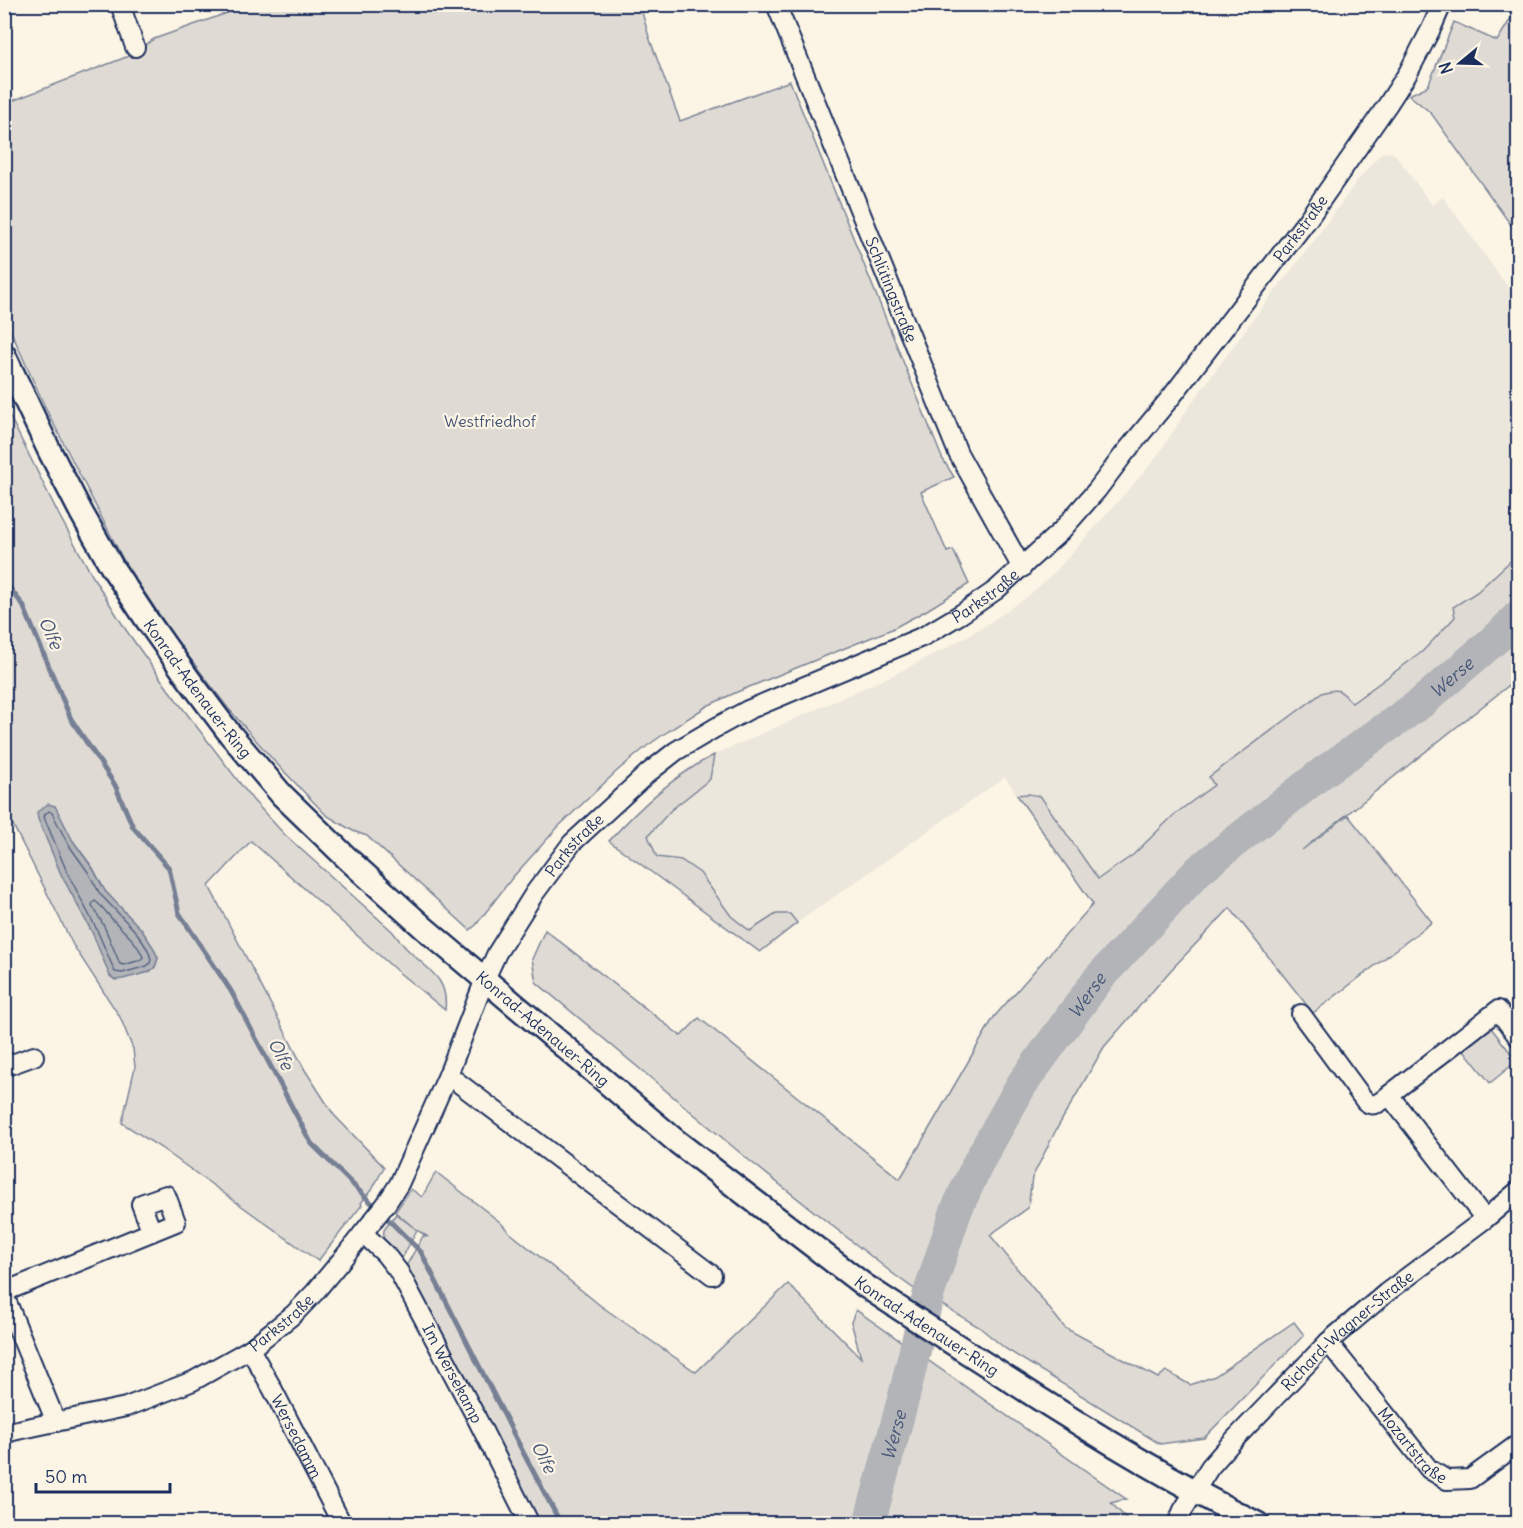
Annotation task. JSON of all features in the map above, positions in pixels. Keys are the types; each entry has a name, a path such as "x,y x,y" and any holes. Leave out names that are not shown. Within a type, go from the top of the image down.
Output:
{"main road":[{"name":"Konrad-Adenauer-Ring","path":"4,355 81,512 112,567 147,620 230,734 282,795 350,861 424,928 676,1141 891,1304 1050,1406 1155,1469 1258,1524"}],"street":[{"path":"120,4 135,47"},
{"name":"Schlütingstraße","path":"776,4 958,453 1022,568"},
{"name":"Parkstraße","path":"4,1434 126,1407 193,1381 250,1349 294,1314 315,1292 381,1211 405,1172 448,1075 497,953 534,894 572,843 648,773 676,751 748,710 924,636 996,590 1061,531 1179,388 1308,219 1389,104 1432,27 1442,4"},
{"path":"1301,1014 1368,1104 1376,1104 1389,1095 1498,1010 1518,1037"},
{"path":"4,1067 34,1056"},
{"path":"448,1075 712,1275"},
{"path":"1389,1095 1485,1219"},
{"name":"Richard-Wagner-Straße","path":"1177,1524 1194,1490 1210,1467 1328,1342 1386,1293 1485,1219 1518,1191"},
{"path":"56,1422 4,1293 152,1232"},
{"name":"Im Wersekamp","path":"363,1233 385,1254 399,1272 530,1524"},
{"name":"Mozartstraße","path":"1328,1342 1429,1468 1447,1480 1470,1479 1518,1444"},
{"name":"Wersedamm","path":"250,1349 342,1524"}],"shaded area":[{"path":"1383,152 1395,154 1432,205 1443,197 1518,301 1518,554 1477,592 1454,607 1455,617 1422,652 1352,703 1210,778 1215,785 1175,814 1133,855 1097,879 1041,797 1027,793 1017,795 1005,777 797,923 790,914 776,914 750,931 731,916 700,873 681,860 657,857 648,836 671,810 710,779 714,755 893,675 944,649 983,627 1027,597 1057,570 1153,462 1191,404 1251,322 1357,181"}],"green space":[{"name":"Westfriedhof","path":"640,5 649,37 680,121 790,81 942,458 954,477 921,492 947,552 953,550 969,584 892,629 737,692 707,706 667,732 617,771 559,826 512,878 470,930 367,836 353,831 326,815 275,762 228,708 176,640 126,565 46,409 5,318 4,104 129,56 154,39 247,6"},
{"path":"1518,7 1518,235 1431,113 1409,95 1428,86 1454,22 1497,41"},
{"path":"4,405 93,577 126,630 168,689 252,799 285,835 392,931 407,949 435,975 443,989 445,1010 397,971 251,841 209,886 305,1070 334,1115 384,1167 372,1190 361,1203 362,1205 318,1261 161,1148 122,1123 135,1067 133,1049 120,1017 73,945 5,812","holes":["45,834 73,841 93,868 105,891 141,929 153,947 158,958 155,967 149,972 142,974 92,932 61,874"]},
{"path":"1518,554 1518,606 1495,631 1419,697 1317,768 1195,864 1093,974 1015,1080 971,1159 948,1212 920,1293 750,1161 536,982 532,959 545,930 681,1036 699,1018 900,1179 994,1017 1093,904 1017,795 1032,794 1041,797 1098,879 1133,855 1175,814 1214,785 1209,777 1322,693 1340,691 1352,703 1422,652 1455,617 1453,607 1477,592"},
{"path":"1518,627 1518,675 1508,686 1302,850 1348,815 1432,922 1313,1013 1230,908 1170,971 1104,1047 1056,1130 1032,1178 1028,1208 990,1235 1065,1328 1158,1378 1166,1371 1190,1385 1215,1376 1294,1322 1304,1335 1204,1438 1160,1444 1006,1349 979,1327 937,1302 963,1214 986,1165 1030,1086 1106,981 1205,875 1326,780 1426,706"},
{"path":"714,755 710,779 671,810 648,836 657,857 681,860 700,873 731,916 750,931 776,914 790,914 797,923 760,952 609,841 658,793 699,763"},
{"path":"1491,1028 1517,1061 1490,1083 1463,1049"},
{"path":"436,1172 601,1306 696,1372 788,1284 861,1358 851,1322 856,1310 1126,1499 1111,1503 1131,1523 539,1523 484,1413 405,1268 423,1236 428,1237 395,1212 411,1189 422,1197"},
{"path":"396,1214 417,1230 401,1260 383,1241 384,1230"}],"water":[{"path":"48,804 55,806 73,841 105,891 141,929 153,947 158,958 155,967 149,972 115,980 110,976 92,932 61,874 38,819 37,812"}],"waterway":[{"name":"Olfe","path":"4,581 23,605 71,719 115,785 133,827 169,868 179,913 231,991 311,1143 421,1252 561,1524"},
{"name":"Werse","path":"869,1524 904,1396 928,1296 956,1211 979,1161 1022,1084 1099,978 1199,870 1322,773 1421,703 1500,635 1518,616"}]}
